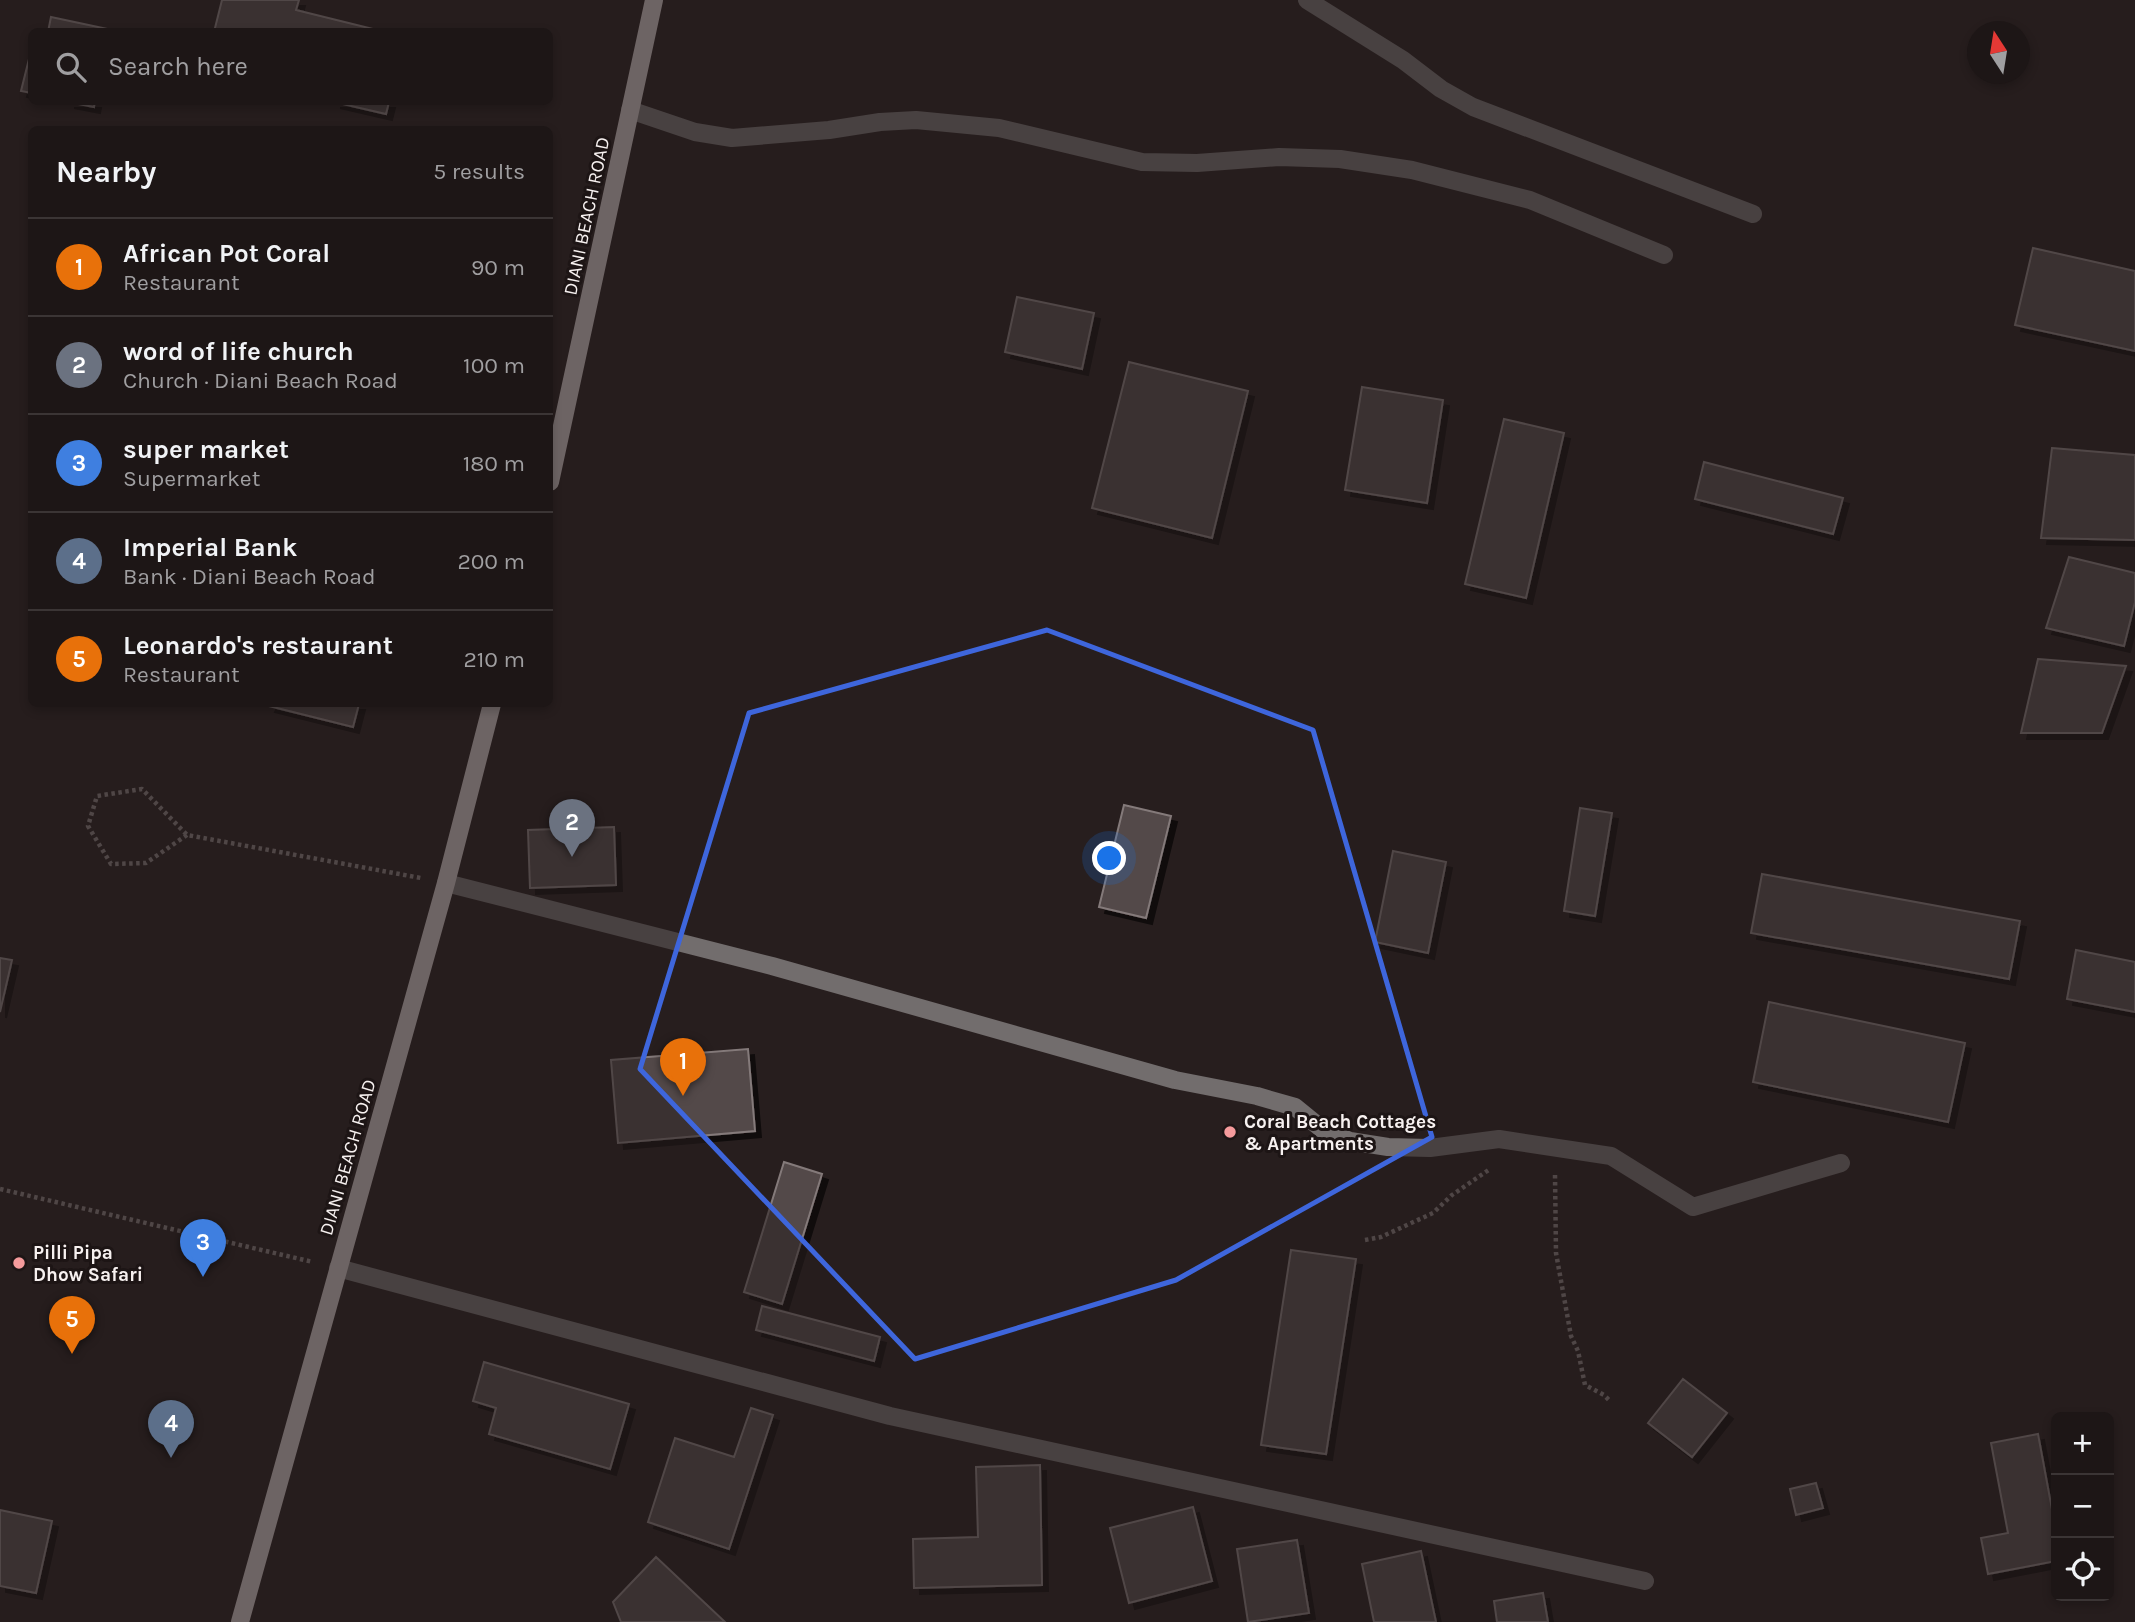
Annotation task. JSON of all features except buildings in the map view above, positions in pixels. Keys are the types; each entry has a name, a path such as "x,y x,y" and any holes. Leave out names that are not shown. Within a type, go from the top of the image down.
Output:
{"main road":[{"name":"DIANI BEACH ROAD","path":"553,468 654,0"},
{"name":"DIANI BEACH ROAD","path":"240,1622 446,883 491,707"}],"street":[{"path":"1307,0 1403,60 1441,89 1473,107 1753,214"},
{"path":"630,110 695,132 732,138 829,131 880,122 916,120 999,128 1142,162 1197,163 1279,157 1340,159 1412,170 1530,200 1664,255"},
{"path":"446,883 772,967 1175,1080 1257,1096 1295,1107 1322,1129 1350,1141 1388,1147 1430,1148 1499,1139 1611,1156 1693,1207 1841,1163"},
{"path":"338,1268 890,1416 1645,1581"}],"path":[{"path":"187,835 146,863 111,864 88,826 97,796 142,789 187,835 446,883"},
{"path":"1365,1240 1381,1237 1433,1213 1452,1195 1492,1169 1499,1139"},
{"path":"1550,1145 1555,1173 1556,1253 1571,1336 1578,1351 1585,1385 1610,1401"},
{"path":"0,1189 338,1268"}],"highlighted area":[{"path":"1047,630 1313,730 1432,1137 1176,1280 915,1359 640,1069 749,713"}],"place":[{"name":"word of life church","path":"572,857"},
{"name":"African Pot Coral","path":"683,1096"},
{"name":"Coral Beach Cottages & Apartments","path":"1230,1132"},
{"name":"Pilli Pipa Dhow Safari","path":"19,1263"},
{"name":"super market","path":"203,1277"},
{"name":"Leonardo's restaurant","path":"72,1354"},
{"name":"Imperial Bank","path":"171,1458"}]}
